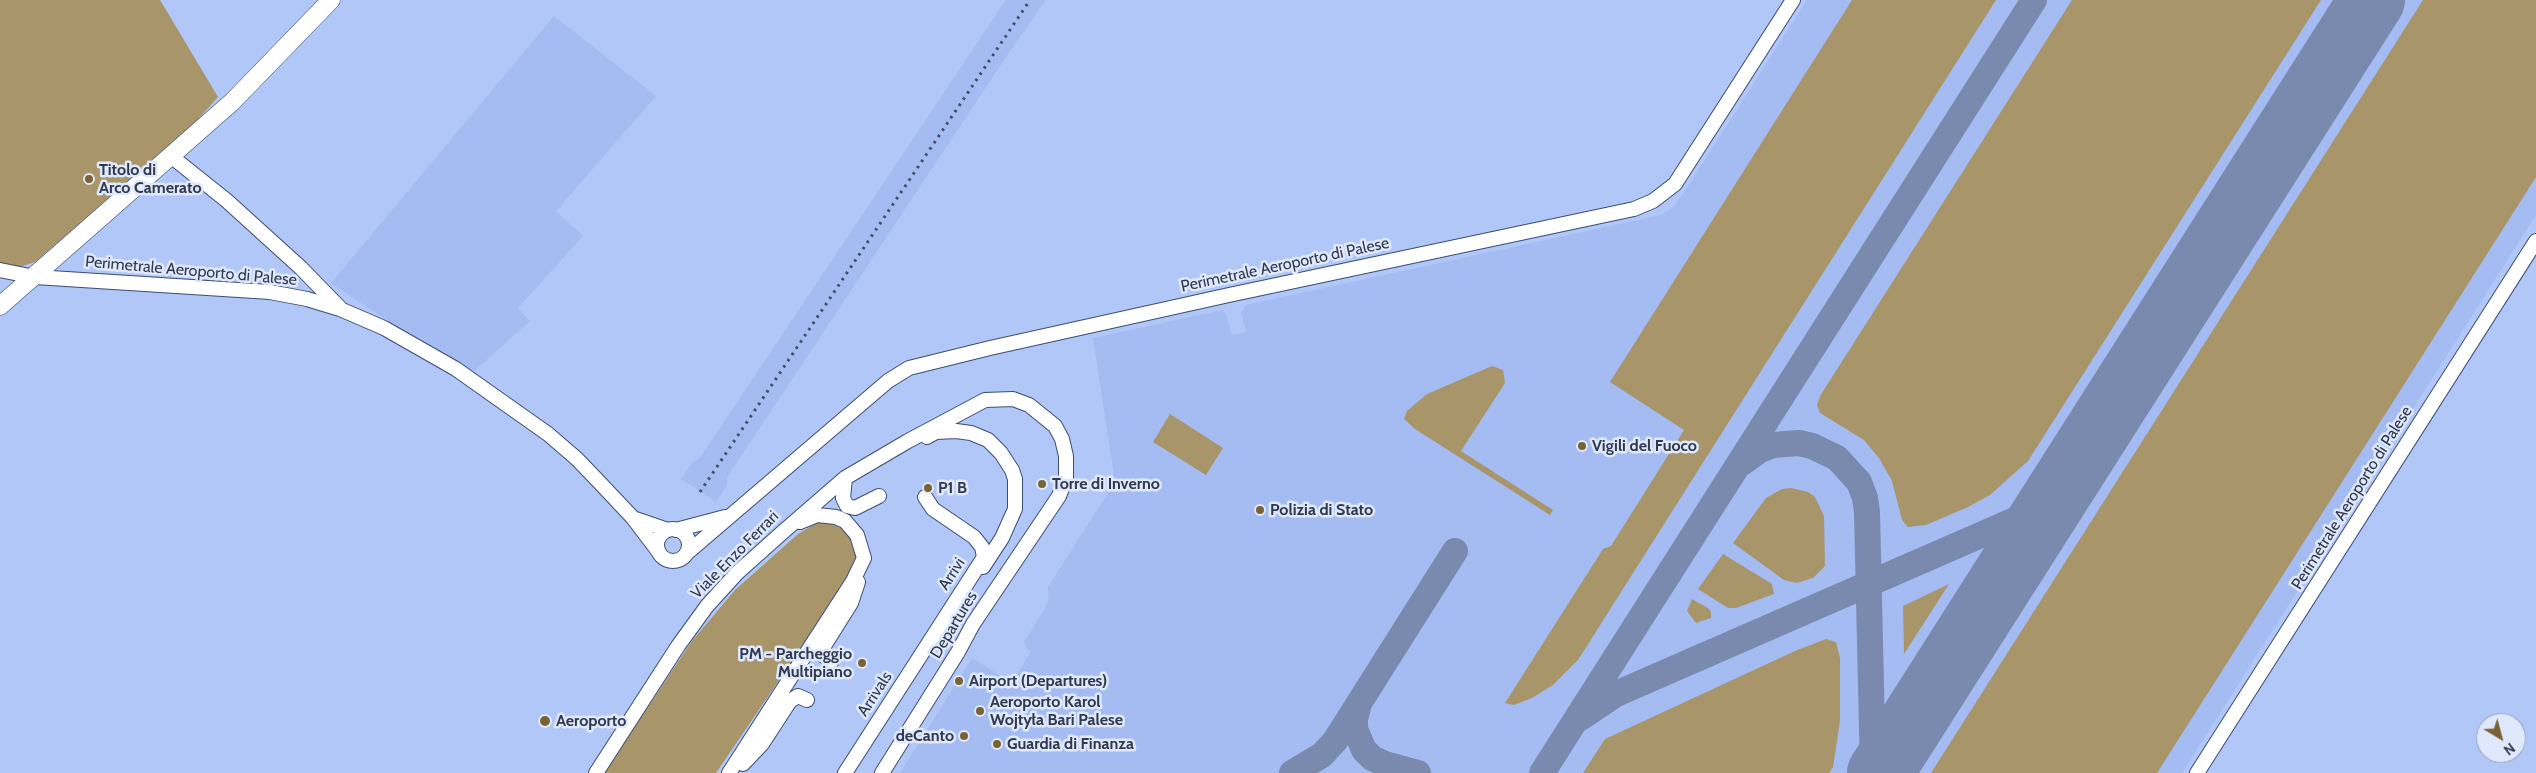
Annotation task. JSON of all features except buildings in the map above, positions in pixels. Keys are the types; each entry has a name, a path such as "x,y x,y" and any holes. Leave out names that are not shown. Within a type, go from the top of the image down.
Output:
{"main road":[{"path":"0,306 172,157 232,102 331,0"}],"street":[{"name":"Perimetrale Aeroporto di Palese","path":"687,552 888,380 909,368 1181,306 1634,208 1653,201 1675,184 1793,0"},
{"path":"172,157 233,206 301,268 340,309"},
{"name":"Perimetrale Aeroporto di Palese","path":"2198,773 2536,241"},
{"name":"Perimetrale Aeroporto di Palese","path":"0,270 35,277 270,292 306,299 340,309 422,348 494,394 577,459 633,518 658,551"},
{"name":"Departures","path":"874,461 985,400 1013,400 1042,414 1054,426 1062,439 1066,456 1066,478 1058,496 973,624 958,652 882,773"},
{"path":"874,461 936,432 956,431 971,433 988,440 1001,453 1015,479 1015,509 1002,538 956,608"},
{"name":"Viale Enzo Ferrari","path":"596,773 678,646 707,606 737,573 845,478 874,461"},
{"path":"845,478 843,498 847,506 855,508 879,496"},
{"name":"Arrivals","path":"845,773 984,557 982,547 974,537 933,509 925,497"},
{"name":"Perimetrale Aeroporto di Palese","path":"633,518 672,530 715,522 731,515"},
{"path":"784,531 817,515 836,517 845,521 857,535 862,547 864,558 851,603 824,646 824,656 832,661"},
{"path":"672,530 687,538 687,552 680,559 671,561 663,558 658,551 660,536 672,530"},
{"path":"729,773 861,567"},
{"path":"736,773 762,744 790,701 798,696 807,700"}],"shaded area":[{"path":"0,0 160,0 218,97 194,124 62,239 35,262 20,267 0,263"},
{"path":"1006,0 1046,0 1008,54 727,477 727,485 716,502 681,479 692,463 699,459"},
{"path":"1807,0 2536,0 2536,215 2182,773 900,773 972,658 1012,683 1031,651 1026,648 1024,642 1044,610 1049,598 1048,587 1115,482 1093,338 1222,310 1226,315 1232,335 1246,332 1241,313 1246,305 1661,215 1674,206 1683,194"},
{"path":"1852,0 1996,0 1578,660 1553,685 1532,698 1514,705 1505,703 1603,549 1611,546 1684,430 1610,382"},
{"path":"2072,0 2321,0 2028,461 1990,495 1968,507 1926,525 1908,527 1902,520 1892,481 1879,458 1864,440 1820,413 1817,405 1820,396"},
{"path":"2423,0 2536,0 2536,177 2157,773 1931,773"},
{"path":"554,16 656,96 556,211 583,236 518,308 530,321 474,371 397,327 331,283"},
{"path":"1492,366 1503,370 1505,383 1461,451 1553,510 1550,515 1415,429 1404,419 1407,411 1427,394"},
{"path":"1170,414 1223,448 1206,475 1153,442"},
{"path":"1791,488 1808,492 1815,497 1824,516 1825,566 1813,578 1797,583 1784,580 1733,543 1766,498 1782,489"},
{"path":"828,521 849,530 859,550 852,573 716,773 604,773 692,641 735,590 798,534 817,523"},
{"path":"1723,554 1772,584 1774,594 1736,608 1728,608 1698,589"},
{"path":"1949,584 1904,654 1903,606"},
{"path":"1692,599 1708,608 1711,612 1711,618 1696,623 1687,611"},
{"path":"1826,639 1836,642 1840,658 1840,721 1833,767 1829,773 1583,773 1605,739 1795,651"}],"taxiway":[{"path":"1542,773 2034,0"},
{"path":"1742,463 1760,450 1773,445 1799,443 1812,446 1837,458 1859,482 1865,498 1867,512 1873,773"},
{"path":"1582,717 1616,694 2038,510 2062,487"},
{"path":"1984,534 1996,535 2006,540 2012,551 2012,561 2008,572"},
{"path":"1292,773 1322,755 1335,741 1455,551"},
{"path":"1359,704 1355,719 1355,729 1364,750 1372,758 1385,764 1418,773"},
{"path":"1873,711 1880,720 1891,727 1904,725 1916,717"}],"runway":[{"path":"1880,773 2372,0"}],"railway":[{"path":"700,492 1030,0"}],"place":[{"name":"Titolo di Arco Camerato","path":"89,179"},
{"name":"Vigili del Fuoco","path":"1582,446"},
{"name":"Torre di Inverno","path":"1042,484"},
{"name":"P1 B","path":"928,488"},
{"name":"Polizia di Stato","path":"1260,510"},
{"name":"PM - Parcheggio Multipiano","path":"862,663"},
{"name":"Airport (Departures)","path":"959,681"},
{"name":"Aeroporto Karol Wojtyła Bari Palese","path":"980,711"},
{"name":"Aeroporto","path":"545,721"},
{"name":"deCanto","path":"964,736"},
{"name":"Guardia di Finanza","path":"997,744"}]}
